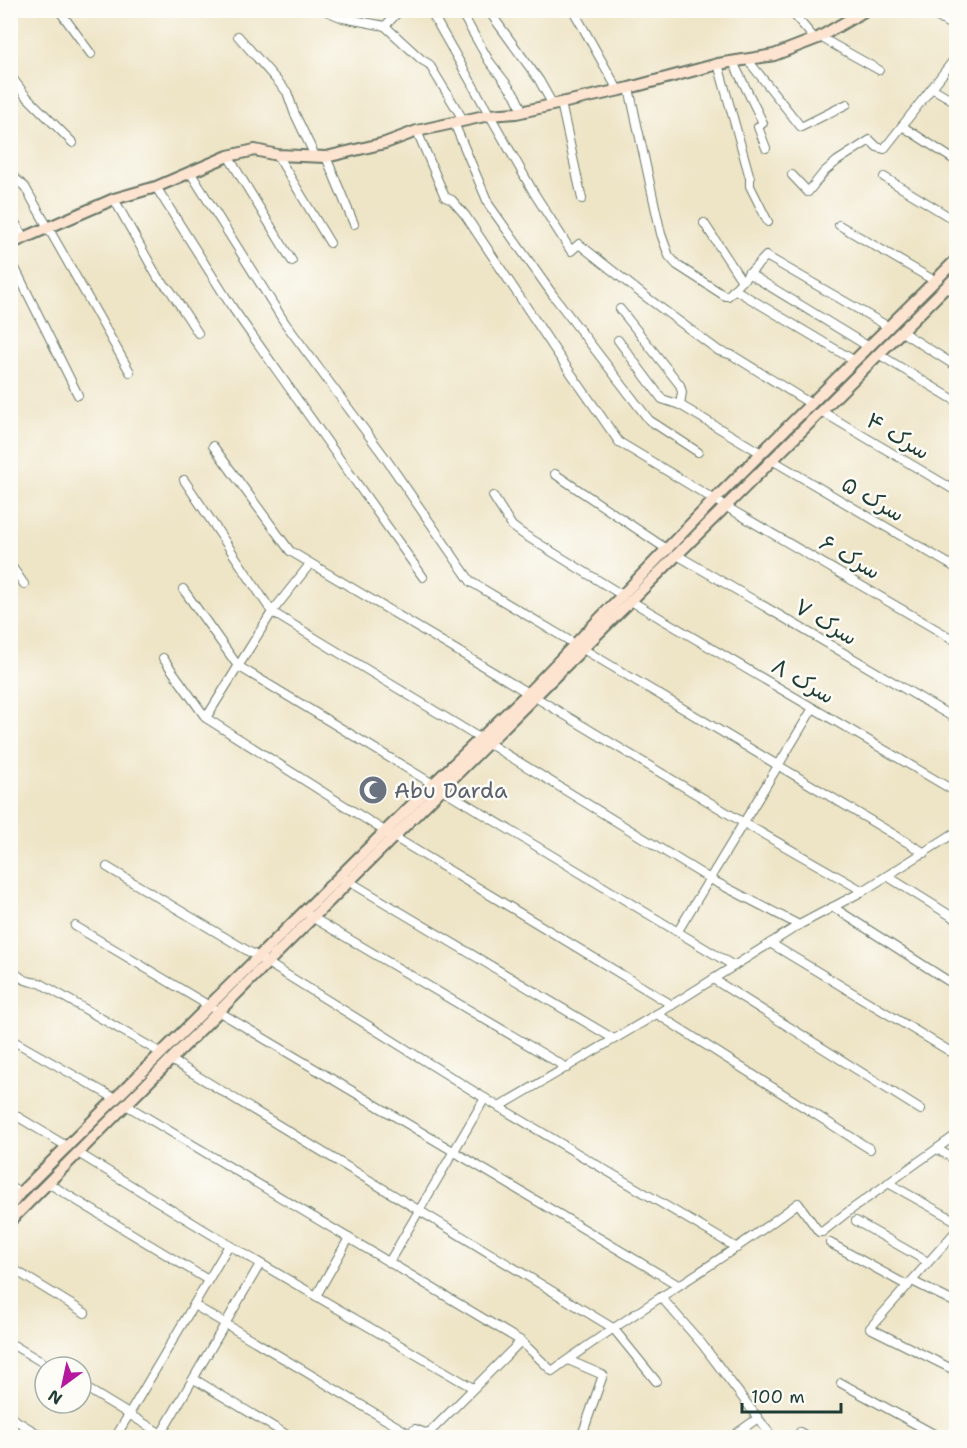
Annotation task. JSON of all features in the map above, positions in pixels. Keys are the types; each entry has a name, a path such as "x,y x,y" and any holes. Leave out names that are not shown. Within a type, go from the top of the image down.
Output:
{"highway":[{"path":"945,10 957,18"}],"street":[{"path":"59,10 91,54"},
{"path":"324,10 343,18 385,26 429,64 459,122 489,204 553,295 649,420 698,452"},
{"path":"352,10 356,20"},
{"path":"385,26 400,10"},
{"path":"430,10 534,194 572,251 579,244 719,351 732,355 811,404"},
{"path":"460,10 489,61 515,95 523,112"},
{"path":"488,10 557,104 582,199"},
{"path":"573,10 623,89 660,234 669,256 684,270 725,296 728,296 766,256 889,327"},
{"path":"790,10 818,38 879,70"},
{"path":"10,244 114,199 156,187 228,156 255,150 277,155 320,157 385,143 417,131 489,115 523,112 718,64 774,55 818,38 866,10"},
{"path":"926,10 957,28"},
{"path":"238,36 287,92 294,112 354,224"},
{"path":"792,175 808,192 824,172 837,161 870,140 877,147 884,149 957,57"},
{"path":"747,59 801,127 847,104"},
{"path":"733,62 763,123 758,127 766,148"},
{"path":"718,64 750,178 750,186 768,222"},
{"path":"10,75 25,95 73,143"},
{"path":"932,88 957,102"},
{"path":"902,126 957,161"},
{"name":"سرک ۶","path":"417,131 445,196 452,200 465,215 619,442 957,641"},
{"path":"277,155 330,243"},
{"path":"228,156 292,261"},
{"path":"190,172 285,323 384,456 471,582 925,853"},
{"path":"10,174 25,187 46,228 130,372"},
{"path":"884,177 957,221"},
{"path":"156,187 232,307 423,576"},
{"path":"114,199 158,278 170,290 198,333"},
{"path":"10,214 24,238"},
{"path":"704,223 742,280"},
{"path":"839,225 935,281"},
{"path":"10,258 78,395"},
{"path":"672,552 714,500 957,260"},
{"path":"748,273 869,347"},
{"path":"10,1221 48,1184 73,1150 166,1056 485,741 672,552 725,506 957,277"},
{"path":"946,287 957,293"},
{"path":"734,289 855,362"},
{"path":"620,309 680,385 682,392 680,405"},
{"path":"902,332 957,366"},
{"path":"618,340 662,399 680,405 761,453"},
{"path":"880,355 957,401"},
{"name":"سرک ۴","path":"821,411 957,491"},
{"path":"213,446 290,551 744,823 863,891"},
{"name":"سرک ۵","path":"772,460 957,568"},
{"name":"سرک ۷","path":"555,474 672,552 957,719"},
{"path":"184,480 272,612 710,879 800,925"},
{"name":"سرک ۸","path":"493,495 512,526 523,534 626,598 957,792"},
{"path":"206,718 272,612 310,564"},
{"path":"11,566 24,584"},
{"path":"183,589 238,666 734,966"},
{"path":"163,658 206,718 390,835 672,1005"},
{"path":"678,931 813,708"},
{"path":"499,1107 672,1005 800,925 863,891 957,832"},
{"path":"947,838 957,844"},
{"path":"107,867 263,960 499,1107 737,1248"},
{"path":"887,876 957,919"},
{"path":"345,879 614,1039"},
{"path":"833,908 957,986"},
{"path":"309,915 567,1068"},
{"path":"75,926 678,1285"},
{"path":"770,943 957,1054"},
{"path":"10,965 19,978 28,982 40,983 166,1056 613,1328 656,1381"},
{"path":"713,979 921,1110"},
{"path":"657,1014 870,1149"},
{"path":"10,1039 121,1102 521,1341 551,1371 737,1248 798,1203 822,1232 957,1135"},
{"path":"389,1262 485,1098"},
{"path":"10,1112 260,1264 473,1389"},
{"path":"937,1149 957,1160"},
{"path":"10,1206 15,1190 73,1150"},
{"path":"888,1183 957,1221"},
{"path":"48,1184 208,1280"},
{"path":"856,1221 928,1262"},
{"path":"955,1234 870,1328 957,1371"},
{"path":"316,1296 349,1238"},
{"path":"830,1243 910,1283 957,1303"},
{"path":"115,1437 229,1245"},
{"path":"93,1392 164,1436 260,1264"},
{"path":"10,1267 85,1313"},
{"path":"661,1297 702,1344 772,1437"},
{"path":"194,1305 405,1435 415,1429 425,1433 431,1431 521,1341"},
{"path":"10,1343 33,1357"},
{"path":"568,1360 603,1375 581,1437"},
{"path":"194,1379 292,1437"},
{"path":"841,1383 941,1437"},
{"path":"10,1417 45,1437"},
{"path":"730,1437 758,1418"},
{"path":"800,1432 810,1437"}],"place":[{"name":"Abu Darda","path":"373,790"}]}
